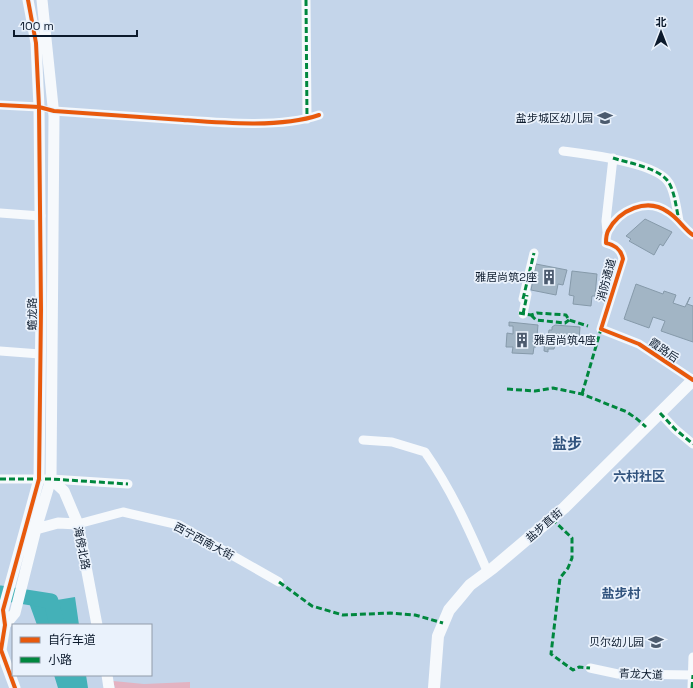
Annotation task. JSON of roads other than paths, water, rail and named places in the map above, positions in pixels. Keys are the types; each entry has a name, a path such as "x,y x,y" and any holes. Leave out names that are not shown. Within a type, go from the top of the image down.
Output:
{"main road":[{"name":"盐步直街","path":"434,688 438,636 449,610 470,585 488,572 564,508 693,380"}],"street":[{"name":"蟾龙路","path":"5,624 3,610 39,479 41,216 39,107 36,43 28,0"},
{"name":"蟾龙路","path":"5,624 15,613 36,529 51,479 54,111 42,0"},
{"path":"306,0 307,119"},
{"path":"0,105 39,107 54,111 217,122 278,122 307,119 319,115"},
{"path":"563,151 613,158 648,168 664,177 669,183 679,222"},
{"path":"607,232 606,221 613,158"},
{"path":"607,232 621,215 632,208 658,206 669,212 693,236"},
{"path":"0,213 53,216"},
{"name":"消防通道","path":"601,329 623,259 622,254 616,246 606,244 607,232"},
{"path":"523,299 534,253"},
{"path":"523,314 528,281"},
{"path":"41,309 52,308"},
{"name":"霞路后","path":"601,329 639,344 693,380"},
{"path":"0,351 52,355"},
{"path":"660,413 675,430 693,444"},
{"path":"363,440 392,442 425,452 439,472 476,543 488,572"},
{"path":"0,479 51,479 128,484"},
{"name":"海傍北路","path":"51,479 64,491 78,524 97,624"},
{"name":"西宁西南大街","path":"78,524 123,512 179,525 279,582"},
{"path":"36,529 58,523 78,524"},
{"path":"5,624 0,650 15,688"},
{"path":"692,688 693,657"},
{"name":"青龙大道","path":"590,668 618,674 693,675"},
{"path":"107,676 110,688"}],"waterway":[{"path":"0,593 51,601 57,624"}],"place":[{"name":"盐步城区幼儿园","path":"605,118"},
{"name":"雅居尚筑2座","path":"549,277"},
{"name":"雅居尚筑4座","path":"522,340"},
{"name":"贝尔幼儿园","path":"656,642"}],"district":[{"name":"盐步","path":"567,443"},
{"name":"六村社区","path":"639,476"},
{"name":"盐步村","path":"621,593"}]}
